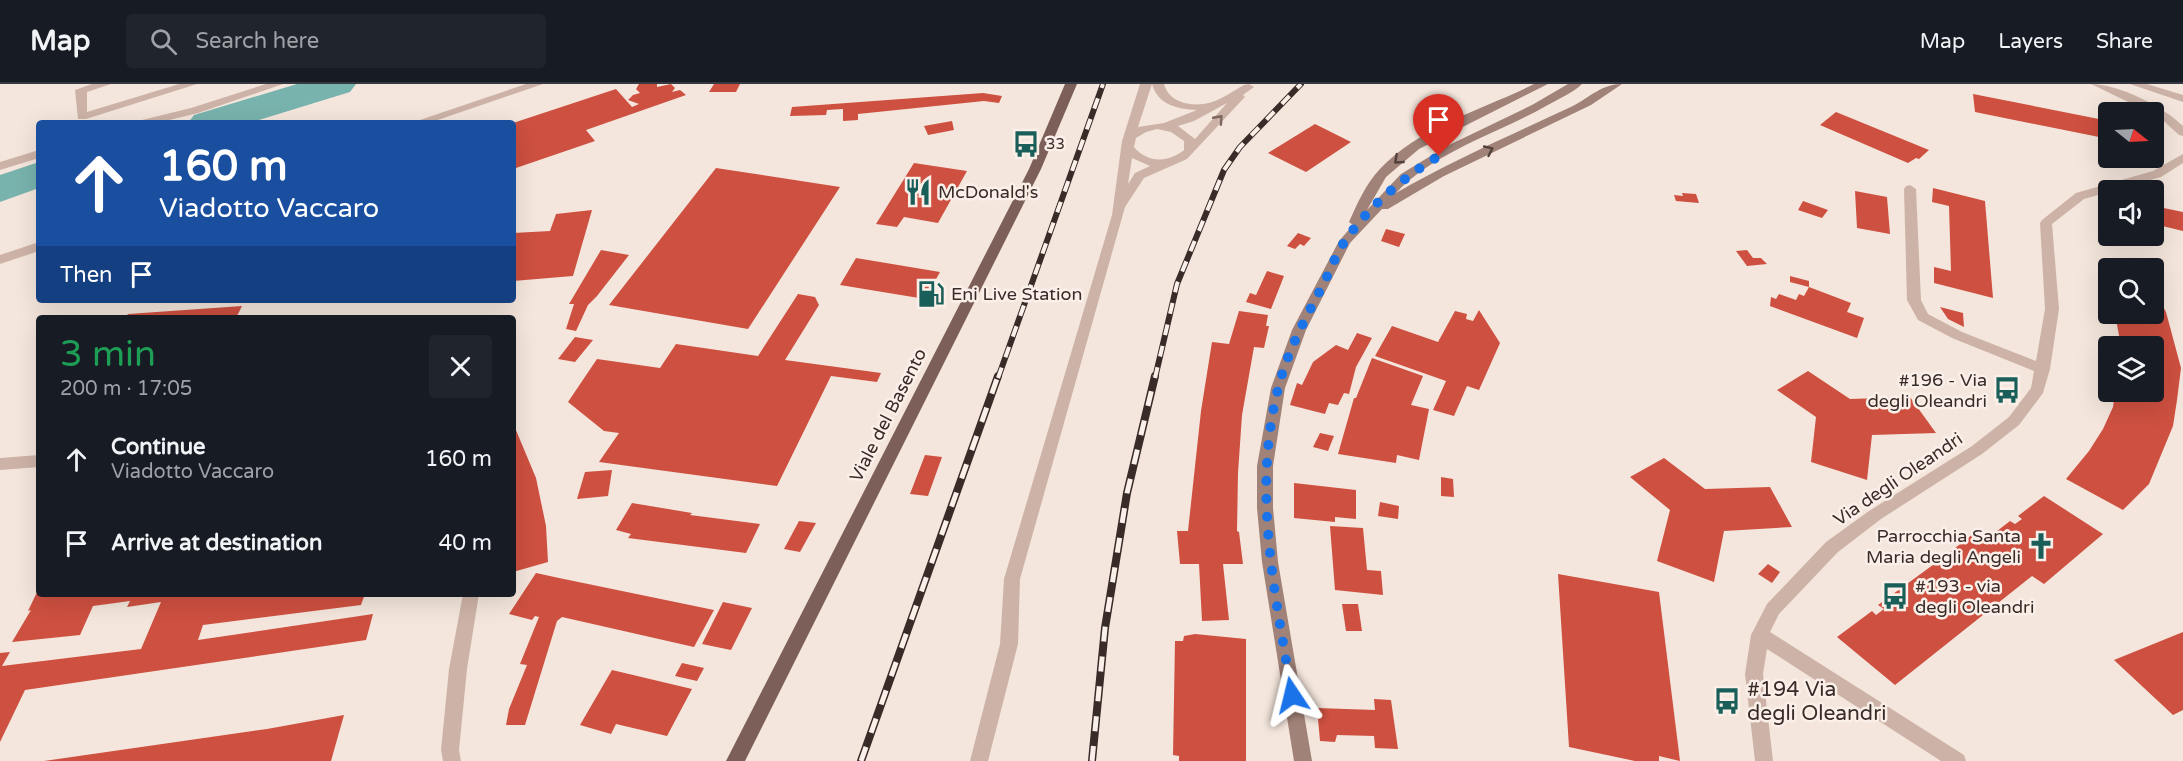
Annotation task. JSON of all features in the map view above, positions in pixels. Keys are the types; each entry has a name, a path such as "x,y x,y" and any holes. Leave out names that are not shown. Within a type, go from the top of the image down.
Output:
{"main road":[{"name":"Viale del Basento","path":"735,761 1035,169 1071,84"},
{"path":"1303,761 1270,562 1265,508 1265,466 1278,388 1288,358 1299,330 1370,192 1383,173 1407,153 1429,139 1542,84"},
{"path":"1345,241 1405,177 1576,84"},
{"path":"1364,219 1440,173 1587,103 1616,84"}],"street":[{"path":"105,84 81,90 82,117 191,84"},
{"path":"155,120 194,111 277,84"},
{"path":"426,120 537,84"},
{"path":"980,761 1009,644 1012,579 1118,215 1128,141 1146,84"},
{"path":"1158,84 1161,94 1173,102 1193,107 1215,106"},
{"path":"2097,84 2166,116 2183,133"},
{"path":"2136,84 2183,99"},
{"path":"1167,163 1137,158 1128,147 1128,141 1138,130 1180,123 1250,86"},
{"path":"1118,215 1139,176 1190,152 1250,86"},
{"path":"1157,126 1168,127 1185,134 1190,140 1190,152"},
{"path":"0,166 36,155"},
{"name":"Via degli Oleandri","path":"1764,761 1754,674 1760,635 1773,609 1832,547 1875,515 1977,450 2014,420 2037,389 2043,369 2052,309 2046,223 2080,196 2157,174 2183,158"},
{"path":"1910,189 1914,300 1923,317 1957,335 2043,369"},
{"path":"0,260 36,247"},
{"path":"0,464 36,461"},
{"path":"452,761 450,750 458,669 470,597"},
{"path":"1760,635 1957,761"}],"building":[{"path":"639,84 657,84 657,87 671,84 675,88 672,92 680,90 686,95 586,130 595,141 516,168 516,122 616,89 632,107 639,104 628,100 640,93 636,89"},
{"path":"714,84 740,84 736,92 709,92"},
{"path":"983,93 1002,96 999,103 984,101 858,114 858,120 843,121 843,109 827,110 826,115 790,116 792,107"},
{"path":"1973,94 2098,119 2098,137 1975,112"},
{"path":"1836,112 1929,150 1919,159 1916,158 1908,163 1820,125"},
{"path":"952,121 954,130 928,135 924,126"},
{"path":"1315,124 1351,142 1306,172 1268,153"},
{"path":"914,163 967,171 938,223 904,217 897,227 876,224"},
{"path":"716,168 840,187 748,329 609,305"},
{"path":"1933,188 1985,201 1993,298 1934,283 1934,267 1951,271 1949,206 1932,202"},
{"path":"1855,191 1887,197 1890,234 1857,228"},
{"path":"1682,193 1696,194 1699,203 1676,201 1674,195 1683,196"},
{"path":"1803,201 1828,210 1822,218 1798,210"},
{"path":"2164,208 2183,212 2183,231 2164,226"},
{"path":"592,210 573,276 516,281 516,233 550,231 556,214"},
{"path":"1386,229 1405,234 1399,247 1381,241"},
{"path":"1298,233 1311,238 1304,246 1300,244 1295,249 1287,246"},
{"path":"601,250 629,255 588,305 576,331 566,329 574,304 569,304"},
{"path":"1747,250 1753,258 1761,258 1767,264 1747,266 1736,251"},
{"path":"856,258 940,272 925,299 840,285"},
{"path":"1267,271 1284,276 1271,309 1246,302 1250,293 1256,295"},
{"path":"1790,276 1809,281 1809,287 1790,282"},
{"path":"1809,287 1851,303 1847,312 1864,318 1857,338 1770,306 1771,297 1776,299 1779,294 1796,300 1799,294 1804,296"},
{"path":"798,294 815,297 819,305 785,360 881,373 877,382 831,376 777,486 599,462 619,433 604,431 568,402 597,359 660,368 676,344 758,356"},
{"path":"242,306 238,315 128,314"},
{"path":"1940,307 1963,313 1964,327 1948,319"},
{"path":"2164,308 2181,368 2173,426 2149,484 2123,510 2066,479 2089,451 2103,429 2114,402 2164,402 2164,336 2119,336 2117,324 2164,324"},
{"path":"1479,310 1500,343 1479,390 1467,386 1454,416 1433,410 1446,381 1375,356 1392,326 1438,342 1455,311 1467,314 1466,319 1473,321"},
{"path":"1239,311 1268,315 1266,326 1269,326 1264,348 1254,347 1242,415 1237,531 1243,564 1223,564 1229,620 1202,621 1199,564 1180,564 1177,531 1188,531 1201,411 1212,342 1229,344"},
{"path":"1357,333 1372,338 1356,367 1349,394 1344,393 1338,405 1329,403 1325,414 1290,405 1297,383 1302,385 1313,362 1336,345 1348,350"},
{"path":"575,337 593,340 575,362 558,359"},
{"path":"1372,358 1423,376 1411,405 1429,409 1419,460 1397,455 1396,463 1338,454 1354,398 1356,398"},
{"path":"1808,371 1850,399 1910,397 1936,433 1872,435 1867,480 1811,462 1816,417 1777,390"},
{"path":"516,430 536,478 546,526 548,562 516,571"},
{"path":"1320,433 1334,436 1328,451 1313,447"},
{"path":"925,455 942,457 928,496 910,494"},
{"path":"1664,458 1705,489 1770,487 1792,527 1724,531 1714,582 1657,561 1670,510 1630,477"},
{"path":"612,470 608,496 577,499 585,472"},
{"path":"1441,477 1453,479 1454,497 1441,496"},
{"path":"1294,483 1356,490 1356,519 1335,517 1335,522 1294,518"},
{"path":"2044,496 2103,534 2044,584 2032,576 1895,685 1837,637 1872,611 1876,615 1884,609 1878,605 1937,562 1942,565 1950,559 1945,556 1973,534 1983,542 2010,521 2015,524 2022,519 2018,516"},
{"path":"1380,502 1399,506 1398,519 1378,516"},
{"path":"632,503 692,513 690,515 760,524 746,553 628,538 631,534 616,530"},
{"path":"799,521 816,523 800,552 784,549"},
{"path":"1330,526 1363,528 1367,570 1381,571 1383,595 1335,590"},
{"path":"1768,564 1780,572 1772,583 1758,574"},
{"path":"536,573 714,610 694,647 562,617 557,621 525,725 506,725 509,709 527,665 520,664 539,617 535,616 532,620 509,614"},
{"path":"1558,574 1659,592 1680,761 1659,756 1659,761 1635,761 1569,747"},
{"path":"36,594 36,597 364,597 361,605 203,625 198,640 373,614 366,640 25,690 0,742 0,653 10,652 2,666 141,649 161,602 127,607 130,601 93,606 80,635 12,642 31,610 28,611"},
{"path":"723,602 752,608 731,650 702,644"},
{"path":"1342,604 1358,604 1362,631 1346,631"},
{"path":"2183,632 2183,710 2173,715 2114,660"},
{"path":"1195,634 1246,639 1246,761 1179,761 1179,756 1173,755 1175,641 1183,641 1184,636"},
{"path":"682,663 704,668 697,681 675,676"},
{"path":"612,670 692,689 667,736 616,724 611,734 580,725"},
{"path":"1374,699 1391,700 1398,749 1375,748 1374,736 1337,735 1335,742 1320,741 1317,708 1375,710"},
{"path":"344,715 331,761 44,761 267,729"}],"waterway":[{"path":"218,120 337,84"},
{"path":"0,189 36,175"}],"railway":[{"path":"998,378 1103,84"},
{"path":"1155,378 1177,284 1224,170 1240,147 1301,84"},
{"path":"861,761 998,376"},
{"path":"1092,761 1105,628 1127,493 1155,376"}],"place":[{"name":"33","path":"1026,144"},
{"name":"McDonald's","path":"918,192"},
{"name":"Eni Live Station","path":"931,294"},
{"name":"#196 - Via degli Oleandri","path":"2007,390"},
{"name":"Parrocchia Santa Maria degli Angeli","path":"2041,546"},
{"name":"#193 - via degli Oleandri","path":"1895,596"},
{"name":"#194 Via degli Oleandri","path":"1727,701"}],"route":[{"path":"1292,695 1270,562 1265,508 1265,466 1278,388 1299,330 1345,241 1405,177 1439,156"}]}
